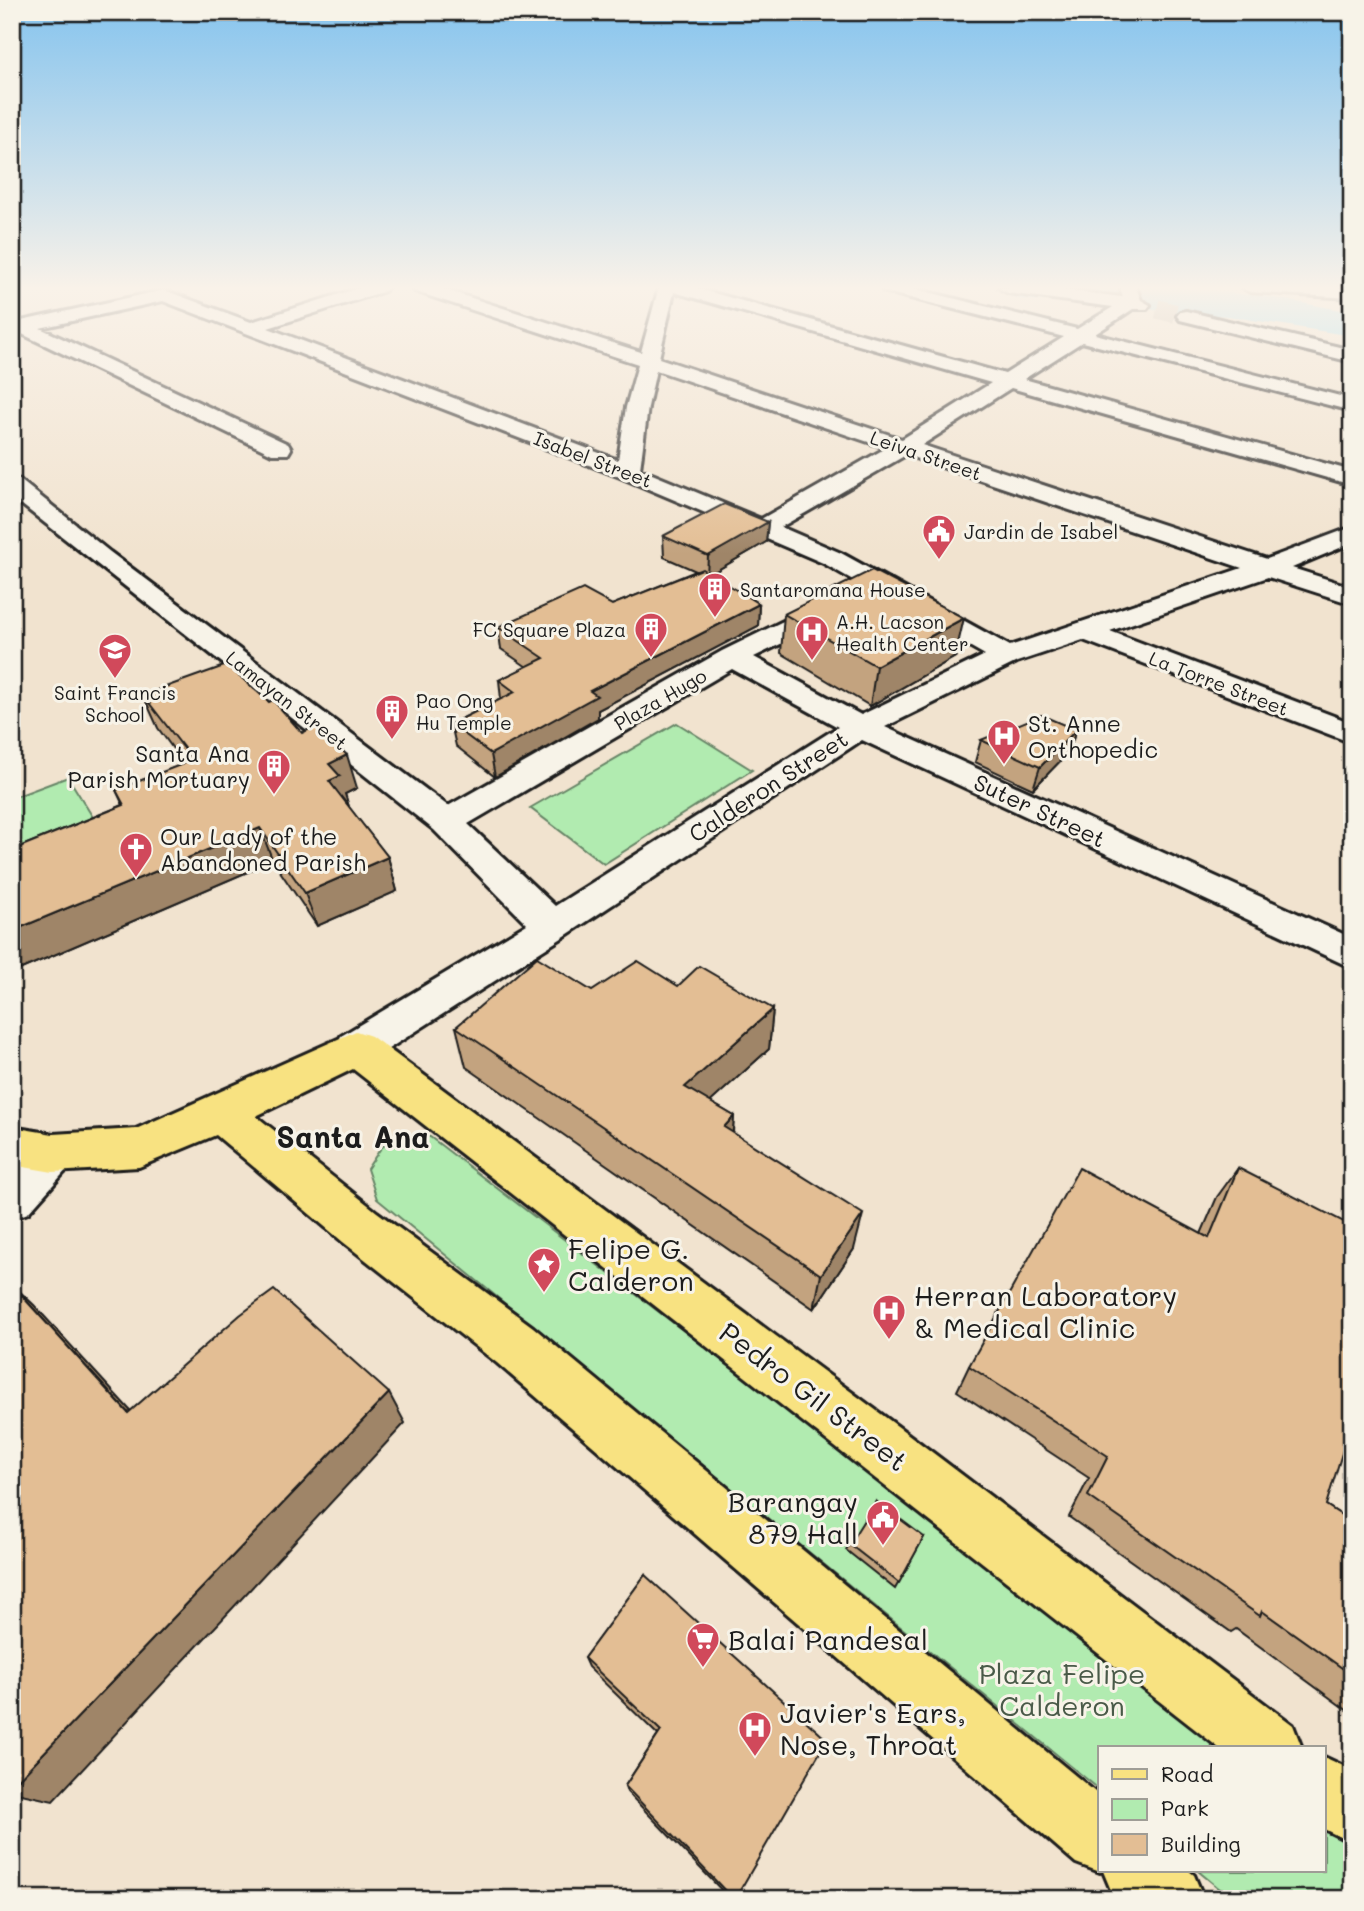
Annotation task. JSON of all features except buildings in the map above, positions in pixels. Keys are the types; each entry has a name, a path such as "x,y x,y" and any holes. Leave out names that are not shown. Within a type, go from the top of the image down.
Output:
{"main road":[{"name":"Calderon Street","path":"32,1149 139,1148 221,1113 356,1048"},
{"name":"Pedro Gil Street","path":"356,1048 889,1453 1267,1746"},
{"path":"221,1113 360,1227 515,1345 1098,1837"},
{"path":"1326,1790 1352,1810"},
{"path":"1138,1872 1170,1899"}],"street":[{"path":"122,376 280,449"},
{"name":"Isabel Street","path":"376,376 628,472 832,558 1007,656"},
{"path":"628,472 644,376"},
{"name":"Leiva Street","path":"697,376 902,448 1352,596"},
{"path":"997,376 1352,478"},
{"path":"762,527 902,448 1017,376"},
{"path":"1238,376 1352,405"},
{"name":"Lamayan Street","path":"12,485 101,557 446,822 552,926"},
{"name":"Calderon Street","path":"356,1048 552,926 860,727 1007,656 1266,569 1352,534"},
{"name":"Plaza Hugo","path":"446,822 732,657 880,585"},
{"name":"La Torre Street","path":"1086,631 1352,734"},
{"name":"Suter Street","path":"732,657 860,727 1352,954"},
{"path":"12,1198 32,1149"}],"green space":[{"path":"677,723 752,770 604,864 530,808"},
{"path":"68,777 102,832 12,868 12,798"},
{"name":"Plaza Felipe Calderon","path":"400,1134 430,1137 1226,1746 1098,1746 1098,1788 377,1199 367,1169 381,1148"},
{"path":"1326,1822 1352,1842 1352,1899 1232,1899 1199,1872 1326,1872"}],"place":[{"name":"Jardin de Isabel","path":"939,561"},
{"name":"Santaromana House","path":"715,619"},
{"name":"FC Square Plaza","path":"651,659"},
{"name":"A.H. Lacson Health Center","path":"812,662"},
{"name":"Saint Francis School","path":"115,680"},
{"name":"Pao Ong Hu Temple","path":"392,741"},
{"name":"St. Anne Orthopedic","path":"1004,766"},
{"name":"Santa Ana Parish Mortuary","path":"274,796"},
{"name":"Our Lady of the Abandoned Parish","path":"136,879"},
{"name":"Felipe G. Calderon","path":"544,1294"},
{"name":"Herran Laboratory & Medical Clinic","path":"889,1341"},
{"name":"Barangay 879 Hall","path":"883,1547"},
{"name":"Balai Pandesal","path":"703,1669"},
{"name":"Javier's Ears, Nose, Throat","path":"755,1758"}],"district":[{"name":"Santa Ana","path":"353,1136"}]}
